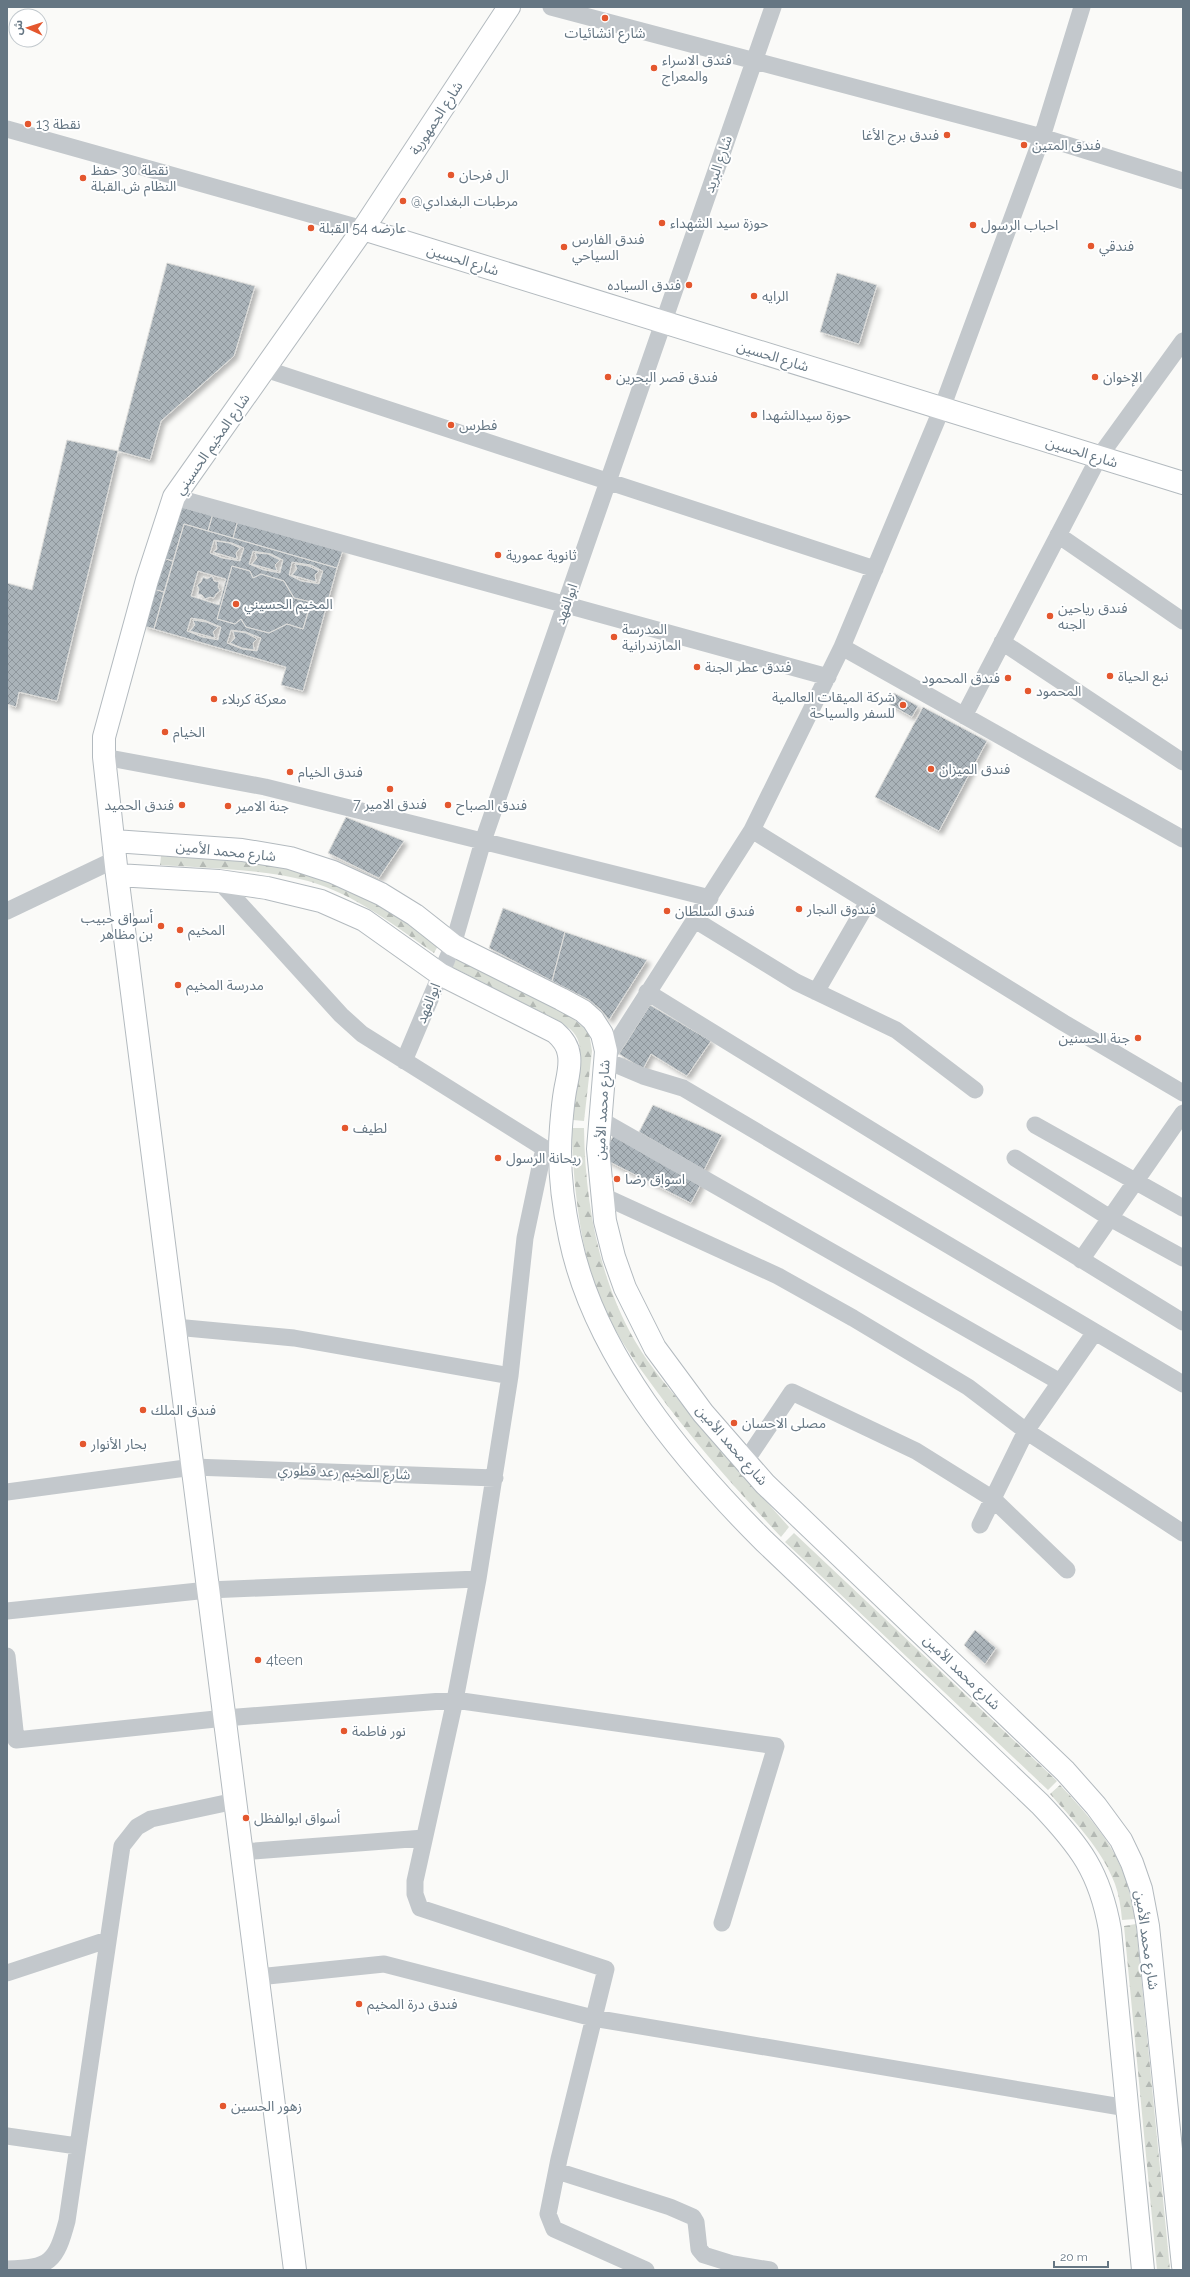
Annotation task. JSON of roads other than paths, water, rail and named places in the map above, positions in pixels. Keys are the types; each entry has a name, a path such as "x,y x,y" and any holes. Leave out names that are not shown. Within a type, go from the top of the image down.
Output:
{"main road":[{"name":"شارع الجمهورية","path":"363,229 509,7"},
{"name":"شارع الحسين","path":"363,229 1183,483"},
{"name":"شارع المخيم الحسيني","path":"295,2270 116,858 104,757 104,737 147,580 174,497 363,229"},
{"name":"شارع محمد الأمين","path":"116,858 242,850 276,855 311,864 381,894 415,915 453,945 583,1011 593,1020 602,1034 606,1051 599,1119 598,1149 601,1194 614,1257 639,1319 674,1376 745,1462 786,1505 1065,1772 1096,1806 1121,1840 1138,1878 1148,1926 1183,2266"},
{"path":"116,858 219,881 267,888 300,895 340,908 382,932 440,974 555,1032 564,1042 570,1061 564,1098 552,1153 562,1185 570,1239 589,1301 605,1335 646,1403 704,1477 747,1524 1040,1804 1080,1850 1098,1883 1107,1911 1143,2270"}],"street":[{"path":"552,7 1042,137 1183,181"},
{"name":"شارع البريد","path":"664,322 774,7"},
{"path":"1082,7 1042,137 942,408 842,647 752,830 710,898 647,992 605,1060 643,1076 683,1088 1183,1384"},
{"path":"7,129 363,229"},
{"name":"ابوالفهد","path":"404,1061 453,945 483,841 664,322"},
{"path":"964,716 1099,457 1183,340"},
{"path":"265,369 875,569"},
{"path":"174,497 828,676"},
{"path":"1058,536 1183,621"},
{"path":"1002,642 1183,762"},
{"path":"842,647 1183,839"},
{"path":"104,757 265,787 710,898"},
{"path":"752,830 1064,1023 1183,1093"},
{"path":"7,911 116,858"},
{"path":"219,881 341,1016 362,1034 552,1153 525,1238 510,1376 495,1478 455,1700 415,1881 415,1894 420,1908 606,1969 556,2171 548,2214 554,2229 646,2270"},
{"path":"816,992 868,902"},
{"path":"695,920 796,982 896,1030 975,1090"},
{"path":"647,992 1183,1322"},
{"path":"1081,1260 1183,1113"},
{"path":"599,1119 1060,1382"},
{"path":"1035,1125 1183,1208"},
{"path":"1015,1158 1110,1218 1183,1258"},
{"path":"601,1194 778,1276 968,1387 1026,1431 1183,1533"},
{"path":"175,1327 294,1338 510,1376"},
{"path":"980,1525 1026,1431 1095,1332"},
{"path":"745,1462 792,1392 916,1451 993,1499 1067,1570"},
{"name":"شارع المخيم رعد قطوري","path":"7,1492 193,1467 495,1478"},
{"path":"7,1611 208,1590 478,1579"},
{"path":"7,1656 16,1740 225,1718 455,1700 776,1746 722,1923"},
{"path":"7,2269 39,2266 55,2255 67,2221 119,1855 125,1839 131,1832 152,1819 235,1801"},
{"path":"242,1852 424,1838"},
{"path":"7,1973 107,1940"},
{"path":"258,1977 384,1964 593,2018 1127,2108"},
{"path":"7,2136 78,2146"},
{"path":"556,2171 670,2207 693,2217 696,2222 699,2249 704,2255 733,2264 770,2270"}],"place":[{"name":"شارع انشائيات","path":"605,18"},
{"name":"فندق الاسراء والمعراج","path":"654,68"},
{"name":"نقطة 13","path":"28,124"},
{"name":"فندق برج الأغا","path":"947,135"},
{"name":"فندق المتين","path":"1024,145"},
{"name":"ال فرحان","path":"451,175"},
{"name":"نقطة 30 حفظ النظام ش.القبلة","path":"83,178"},
{"name":"@مرطبات البغدادي","path":"403,201"},
{"name":"حوزة سيد الشهداء","path":"662,223"},
{"name":"احباب الرسول","path":"973,225"},
{"name":"عارضه 54 القبلة","path":"311,228"},
{"name":"فندقي","path":"1091,246"},
{"name":"فندق الفارس السياحي","path":"564,247"},
{"name":"فندق السياده","path":"689,285"},
{"name":"الرايه","path":"754,296"},
{"name":"فندق قصر البحرين","path":"608,377"},
{"name":"الإخوان","path":"1095,377"},
{"name":"حوزة سيدالشهدا","path":"754,415"},
{"name":"فطرس","path":"451,425"},
{"name":"ثانوية عمورية","path":"498,555"},
{"name":"المخيم الحسيني","path":"236,604"},
{"name":"فندق رياحين الجنه","path":"1050,616"},
{"name":"المدرسة المازندرانية","path":"614,637"},
{"name":"فندق عطر الجنة","path":"697,667"},
{"name":"نبع الحياة","path":"1110,676"},
{"name":"فندق المحمود","path":"1008,678"},
{"name":"المحمود","path":"1028,691"},
{"name":"معركة كربلاء","path":"214,699"},
{"name":"شركة الميقات العالمية للسفر والسياحة","path":"903,705"},
{"name":"الخيام","path":"165,732"},
{"name":"فندق الميزان","path":"931,769"},
{"name":"فندق الخيام","path":"290,772"},
{"name":"فندق الامير 7","path":"390,789"},
{"name":"فندق الحميد","path":"182,805"},
{"name":"فندق الصباح","path":"448,805"},
{"name":"جنة الامير","path":"228,806"},
{"name":"فندوق النجار","path":"799,909"},
{"name":"فندق السلطان","path":"667,911"},
{"name":"أسواق حبيب بن مظاهر","path":"161,926"},
{"name":"المخيم","path":"180,930"},
{"name":"مدرسة المخيم","path":"178,985"},
{"name":"جنة الحسنين","path":"1138,1038"},
{"name":"لطيف","path":"345,1128"},
{"name":"ريحانة الرسول","path":"498,1158"},
{"name":"اسواق رضا","path":"617,1179"},
{"name":"فندق الملك","path":"143,1410"},
{"name":"مصلى الاحسان","path":"734,1423"},
{"name":"بحار الأنوار","path":"83,1444"},
{"name":"4teen","path":"258,1660"},
{"name":"نور فاطمة","path":"344,1731"},
{"name":"أسواق ابوالفظل","path":"246,1818"},
{"name":"فندق درة المخيم","path":"359,2004"},
{"name":"زهور الحسين","path":"223,2106"}]}
